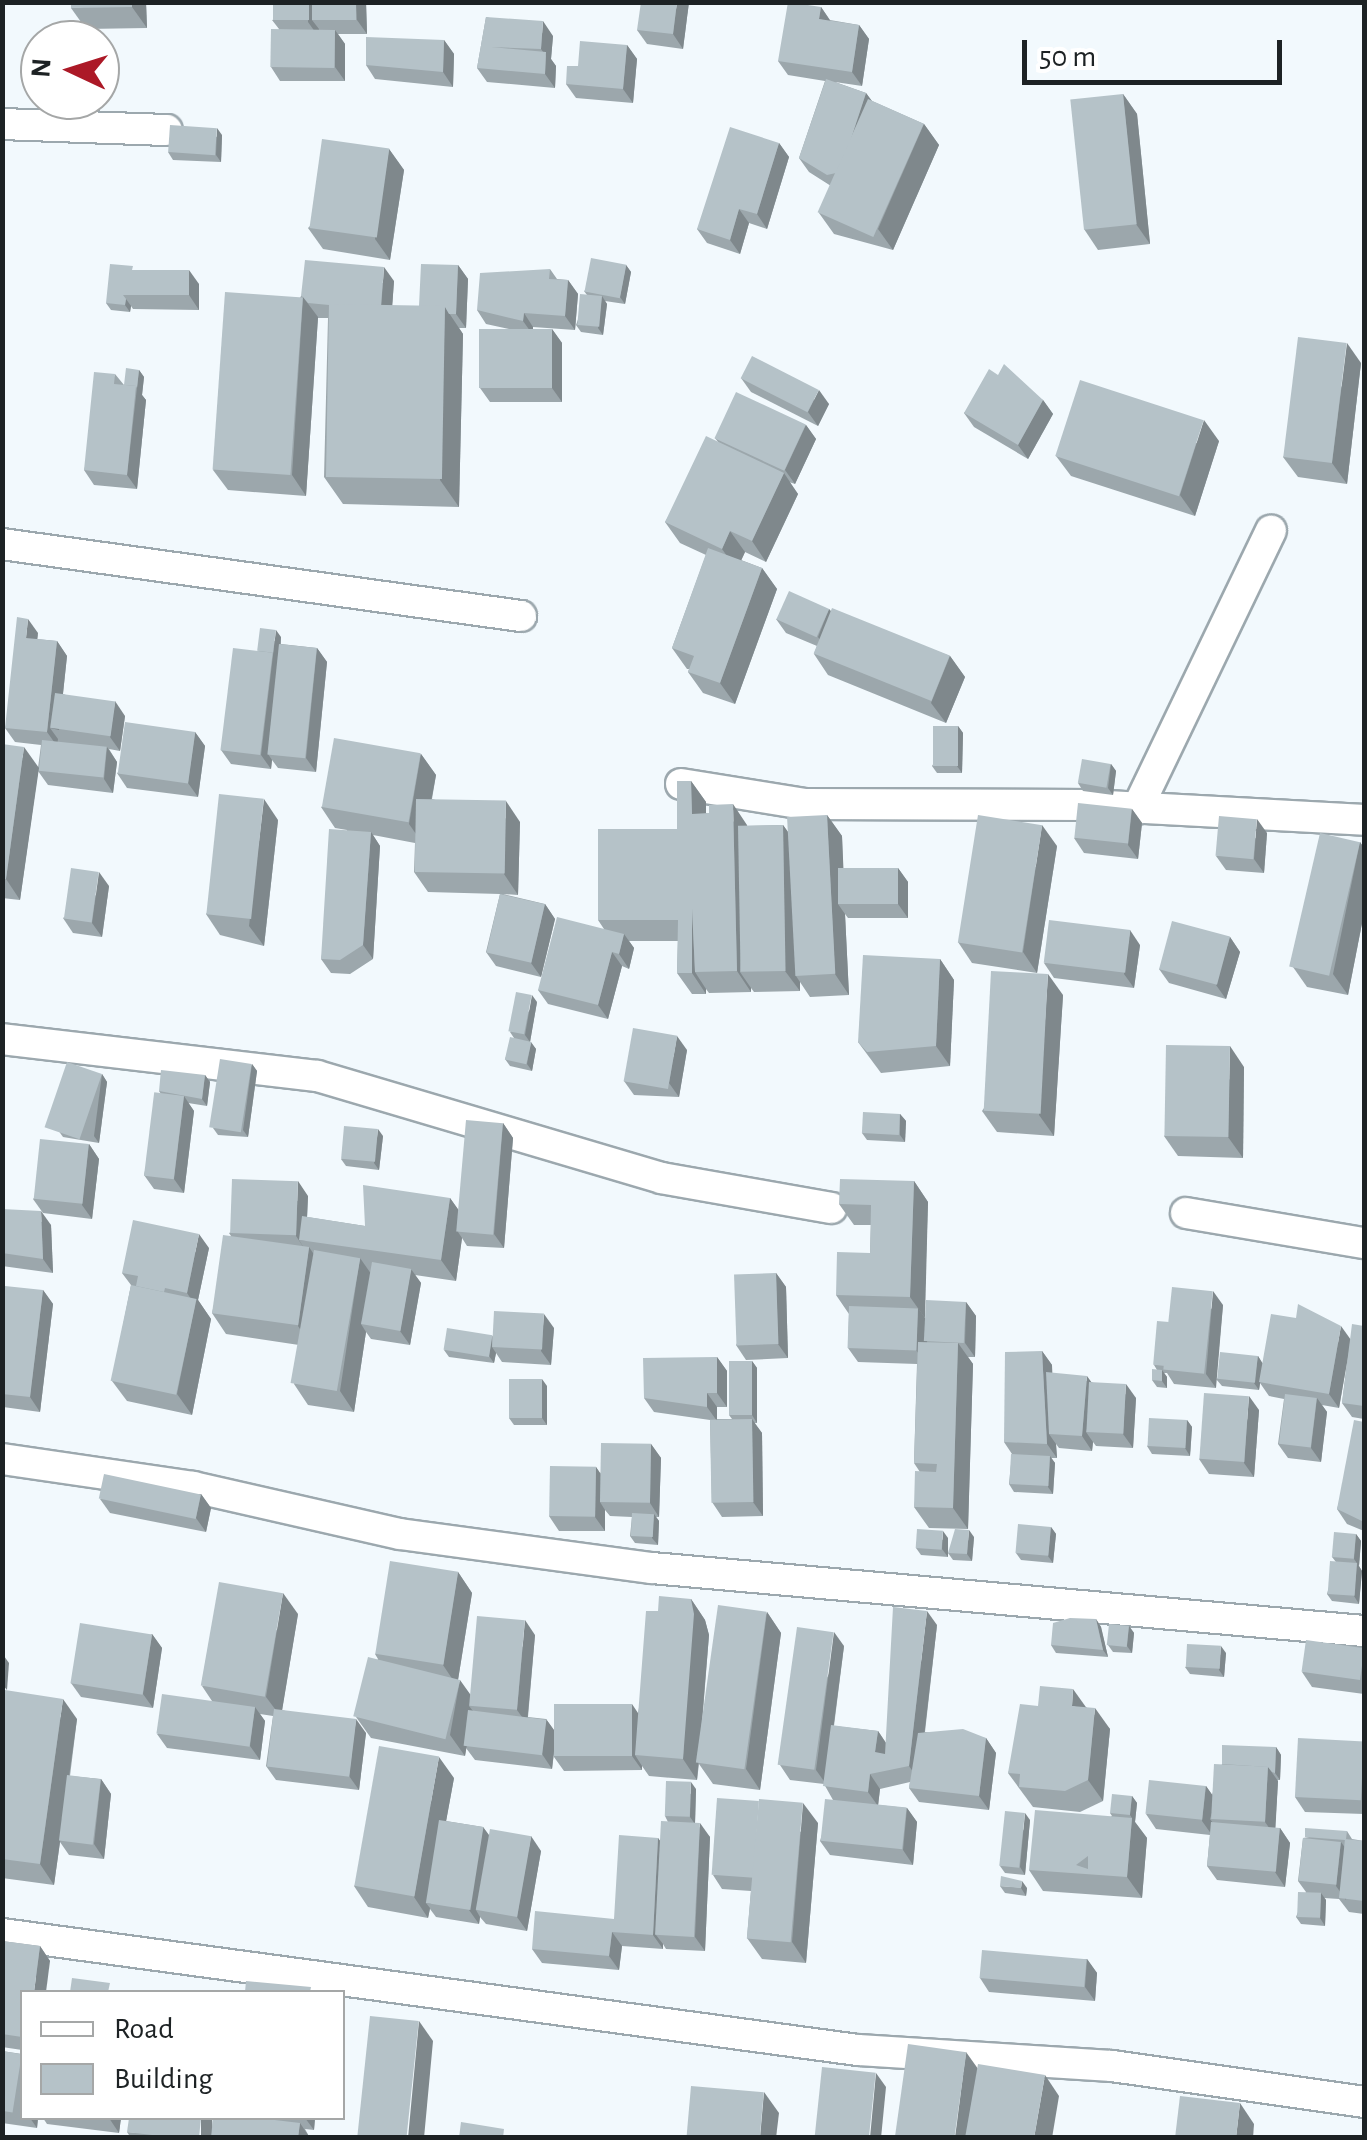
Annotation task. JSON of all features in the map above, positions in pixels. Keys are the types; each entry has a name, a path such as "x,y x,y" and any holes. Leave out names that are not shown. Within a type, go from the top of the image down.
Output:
{"street":[{"path":"2,124 167,130"},
{"path":"1137,809 1271,530"},
{"path":"2,544 521,616"},
{"path":"681,784 805,804 1137,809 1364,820"},
{"path":"2,1039 317,1076 661,1178 831,1208"},
{"path":"1186,1214 1364,1243"},
{"path":"2,1459 193,1487 400,1534 652,1568 1364,1631"},
{"path":"2,1934 858,2050 1112,2066 1364,2102"}],"building":[{"path":"71,2 132,2 132,7 71,8"},
{"path":"273,2 309,2 309,20 273,20"},
{"path":"312,2 356,2 356,20 312,20"},
{"path":"641,2 677,2 673,34 637,30"},
{"path":"788,2 821,7 819,19 859,25 852,72 778,61"},
{"path":"486,17 543,21 541,49 491,47 546,52 545,74 477,68"},
{"path":"271,29 335,30 334,68 270,67"},
{"path":"366,37 444,40 443,72 366,65"},
{"path":"580,41 627,45 623,89 566,84 567,66 578,66"},
{"path":"826,79 866,93 836,173 827,175 799,158"},
{"path":"1123,94 1137,224 1084,230 1070,100"},
{"path":"868,99 924,124 873,237 818,212"},
{"path":"170,125 217,128 215,155 168,152"},
{"path":"730,127 779,143 757,214 739,209 730,240 697,229"},
{"path":"322,139 389,148 377,238 309,228"},
{"path":"591,258 626,265 620,298 585,291"},
{"path":"305,260 384,267 381,305 308,303 301,296"},
{"path":"110,264 133,266 132,270 123,270 125,305 106,303"},
{"path":"421,264 458,265 456,314 449,314 445,307 419,306"},
{"path":"550,269 549,279 568,280 565,316 524,313 523,321 477,310 480,273"},
{"path":"123,270 189,270 189,295 123,295"},
{"path":"225,292 303,297 290,475 213,470"},
{"path":"580,294 602,296 599,327 577,325"},
{"path":"329,304 445,306 442,479 326,477"},
{"path":"479,329 552,329 552,388 479,388"},
{"path":"1298,337 1347,343 1332,463 1283,457"},
{"path":"752,356 819,390 807,412 741,378"},
{"path":"1004,364 1043,400 1018,445 964,413 989,369 998,375"},
{"path":"126,368 139,370 137,388 124,385"},
{"path":"94,372 115,374 114,384 136,386 127,475 84,470"},
{"path":"1080,380 1204,420 1179,496 1055,456"},
{"path":"736,392 806,425 784,471 714,438"},
{"path":"706,436 784,473 752,541 730,531 722,549 665,522"},
{"path":"708,548 762,568 720,683 688,672 694,656 672,648"},
{"path":"789,591 829,609 817,637 776,619"},
{"path":"832,608 950,656 931,701 814,653"},
{"path":"17,617 28,619 26,638 57,641 47,732 5,728"},
{"path":"260,628 276,630 273,653 257,651"},
{"path":"279,644 317,648 305,758 267,754"},
{"path":"233,648 273,653 260,755 220,750"},
{"path":"55,693 115,701 111,736 50,728"},
{"path":"125,722 195,732 188,783 118,773"},
{"path":"933,726 958,726 958,766 933,766"},
{"path":"334,738 421,753 409,822 322,807"},
{"path":"42,740 107,747 103,778 39,771"},
{"path":"2,744 24,747 6,879 2,879"},
{"path":"1082,759 1111,764 1106,788 1078,783"},
{"path":"677,781 691,781 692,814 709,813 709,805 733,804 737,971 695,972 692,908 692,973 677,973 678,920 598,920 598,829 677,829"},
{"path":"219,794 264,799 251,919 206,914"},
{"path":"416,799 506,801 505,874 415,872"},
{"path":"1078,803 1132,809 1128,843 1074,838"},
{"path":"827,815 835,974 795,976 787,817"},
{"path":"978,815 1042,825 1022,953 958,942"},
{"path":"1219,816 1257,819 1253,859 1216,856"},
{"path":"783,825 786,971 741,972 738,826"},
{"path":"329,829 371,832 363,945 340,960 321,959"},
{"path":"1320,833 1360,842 1329,976 1289,966"},
{"path":"71,868 99,872 92,922 64,919"},
{"path":"838,868 898,868 898,904 838,904"},
{"path":"500,894 545,904 531,963 487,952"},
{"path":"557,917 624,934 619,954 612,952 598,1005 538,990"},
{"path":"1049,920 1130,930 1125,973 1044,963"},
{"path":"1172,921 1230,937 1217,985 1159,969"},
{"path":"863,955 940,959 936,1046 867,1052 858,1042"},
{"path":"991,971 1048,974 1041,1114 984,1111"},
{"path":"516,992 532,995 524,1034 508,1031"},
{"path":"633,1028 677,1036 668,1089 624,1081"},
{"path":"510,1037 531,1042 526,1064 505,1059"},
{"path":"1166,1045 1230,1046 1228,1137 1164,1136"},
{"path":"220,1059 252,1064 241,1132 209,1127"},
{"path":"67,1062 102,1074 80,1139 45,1127"},
{"path":"161,1070 205,1075 202,1099 159,1091"},
{"path":"154,1092 184,1096 174,1179 144,1176"},
{"path":"863,1112 900,1114 899,1135 862,1133"},
{"path":"466,1120 503,1123 493,1235 456,1232"},
{"path":"344,1126 378,1129 375,1162 341,1159"},
{"path":"40,1139 89,1144 82,1204 34,1199"},
{"path":"232,1179 298,1181 296,1235 230,1233"},
{"path":"840,1179 914,1181 910,1297 836,1295 837,1252 870,1253 871,1205 839,1204"},
{"path":"363,1185 450,1198 441,1260 299,1240 302,1216 365,1226"},
{"path":"2,1209 41,1211 43,1259 2,1253"},
{"path":"133,1220 199,1234 187,1293 136,1286 138,1276 122,1273"},
{"path":"223,1235 309,1247 298,1325 212,1313"},
{"path":"314,1250 360,1258 337,1391 291,1383"},
{"path":"372,1262 411,1269 400,1331 361,1324"},
{"path":"776,1273 778,1344 737,1345 734,1274"},
{"path":"131,1285 197,1299 176,1395 111,1381"},
{"path":"5,1286 43,1290 30,1397 2,1394"},
{"path":"1172,1287 1213,1291 1204,1374 1163,1370"},
{"path":"926,1300 966,1302 964,1343 924,1341"},
{"path":"1298,1304 1341,1326 1329,1394 1259,1382 1271,1314 1296,1318"},
{"path":"849,1306 918,1308 916,1350 848,1348"},
{"path":"494,1311 544,1314 542,1350 492,1347"},
{"path":"1157,1321 1169,1322 1165,1366 1153,1365"},
{"path":"1352,1324 1364,1326 1364,1406 1342,1403"},
{"path":"447,1328 492,1335 489,1357 444,1350"},
{"path":"918,1342 958,1343 953,1508 914,1507 915,1471 936,1472 937,1464 914,1463"},
{"path":"1042,1351 1047,1444 1004,1442 1005,1352"},
{"path":"1220,1352 1258,1356 1255,1383 1217,1379"},
{"path":"717,1357 717,1393 707,1393 707,1407 644,1398 643,1358"},
{"path":"729,1361 752,1361 752,1415 729,1415"},
{"path":"1152,1369 1162,1370 1162,1381 1152,1380"},
{"path":"1046,1372 1087,1376 1082,1436 1049,1434"},
{"path":"509,1379 542,1379 542,1418 509,1418"},
{"path":"1089,1382 1126,1384 1123,1434 1086,1432"},
{"path":"1204,1393 1249,1396 1244,1462 1199,1459"},
{"path":"1285,1394 1317,1398 1311,1448 1279,1444"},
{"path":"1149,1418 1187,1420 1185,1448 1148,1446"},
{"path":"752,1419 753,1502 711,1503 710,1420"},
{"path":"1354,1420 1364,1422 1364,1522 1337,1509"},
{"path":"601,1443 651,1444 650,1503 600,1502"},
{"path":"1011,1454 1050,1456 1048,1486 1009,1484"},
{"path":"550,1466 596,1467 595,1517 549,1516"},
{"path":"104,1474 201,1495 196,1519 99,1498"},
{"path":"632,1513 654,1514 653,1537 631,1536"},
{"path":"1018,1524 1051,1527 1048,1556 1015,1553"},
{"path":"917,1529 943,1531 942,1550 916,1548"},
{"path":"955,1529 969,1530 967,1554 948,1553"},
{"path":"1334,1532 1356,1534 1354,1559 1332,1557"},
{"path":"390,1561 458,1572 443,1665 375,1654"},
{"path":"1330,1561 1357,1563 1355,1596 1328,1594"},
{"path":"219,1582 283,1593 265,1697 201,1685"},
{"path":"659,1596 691,1599 694,1614 683,1759 635,1755 646,1611 658,1611"},
{"path":"718,1605 767,1612 744,1769 696,1762"},
{"path":"893,1607 927,1611 909,1766 870,1774 868,1792 823,1786 831,1725 878,1731 875,1752 885,1754"},
{"path":"477,1616 525,1620 517,1710 469,1706"},
{"path":"1070,1618 1096,1619 1103,1650 1051,1645 1053,1623"},
{"path":"80,1623 152,1634 143,1695 70,1683"},
{"path":"1109,1624 1129,1626 1127,1647 1107,1645"},
{"path":"797,1627 834,1632 814,1770 778,1765"},
{"path":"1306,1640 1364,1648 1360,1680 1302,1672"},
{"path":"1187,1644 1221,1646 1220,1669 1186,1667"},
{"path":"368,1657 460,1680 445,1739 353,1716"},
{"path":"1040,1686 1073,1689 1072,1706 1095,1708 1088,1780 1065,1791 1019,1787 1020,1774 1008,1773 1020,1704 1038,1706"},
{"path":"5,1690 63,1699 40,1864 2,1859"},
{"path":"162,1694 255,1707 250,1747 156,1734"},
{"path":"554,1704 632,1704 632,1756 554,1756"},
{"path":"274,1709 356,1719 349,1777 267,1767"},
{"path":"468,1710 546,1720 542,1755 464,1746"},
{"path":"963,1729 986,1738 979,1796 909,1788 918,1733"},
{"path":"1298,1738 1364,1741 1361,1800 1295,1797"},
{"path":"1222,1745 1276,1747 1275,1773 1268,1767 1222,1764"},
{"path":"379,1746 439,1757 414,1896 354,1886"},
{"path":"1214,1764 1268,1767 1265,1822 1211,1819"},
{"path":"67,1775 101,1779 93,1845 59,1841"},
{"path":"1149,1780 1206,1786 1202,1820 1145,1814"},
{"path":"666,1781 691,1782 690,1817 665,1816"},
{"path":"1112,1794 1132,1796 1130,1815 1110,1813"},
{"path":"717,1798 759,1801 754,1878 712,1875"},
{"path":"759,1799 803,1803 791,1942 747,1938"},
{"path":"825,1799 907,1808 902,1849 821,1841"},
{"path":"1035,1810 1132,1818 1127,1877 1029,1870","holes":["1088,1856 1088,1869 1076,1865"]},
{"path":"1005,1811 1025,1813 1019,1868 999,1866"},
{"path":"439,1820 483,1827 470,1910 426,1903"},
{"path":"661,1821 700,1823 694,1937 655,1935"},
{"path":"1211,1822 1280,1828 1276,1872 1207,1866"},
{"path":"1305,1828 1347,1831 1346,1839 1305,1837"},
{"path":"490,1829 531,1836 517,1917 476,1910"},
{"path":"619,1835 658,1838 653,1935 612,1932 609,1956 532,1949 535,1911 614,1919"},
{"path":"1303,1838 1341,1842 1336,1885 1299,1881"},
{"path":"1345,1839 1364,1841 1364,1901 1339,1898"},
{"path":"1001,1876 1022,1881 1021,1888 1000,1886"},
{"path":"1298,1892 1321,1893 1320,1918 1297,1917"},
{"path":"2,1941 40,1946 34,1990 20,1990 20,2037 2,2034"},
{"path":"982,1950 1087,1959 1084,1987 980,1978"},
{"path":"72,1978 110,1983 108,1990 70,1990"},
{"path":"246,1981 311,1987 310,1990 245,1990"},
{"path":"370,2016 419,2021 406,2138 357,2138"},
{"path":"908,2044 966,2052 954,2138 895,2138"},
{"path":"2,2051 20,2054 13,2112 2,2111"},
{"path":"978,2064 1045,2075 1034,2138 965,2138"},
{"path":"822,2067 876,2073 869,2138 815,2138"},
{"path":"691,2086 764,2092 760,2138 686,2138"},
{"path":"1180,2096 1240,2103 1236,2138 1175,2138"},
{"path":"129,2120 201,2120 199,2138 127,2132"},
{"path":"213,2120 300,2123 298,2138 211,2138"},
{"path":"461,2122 504,2129 503,2138 459,2138"}]}
